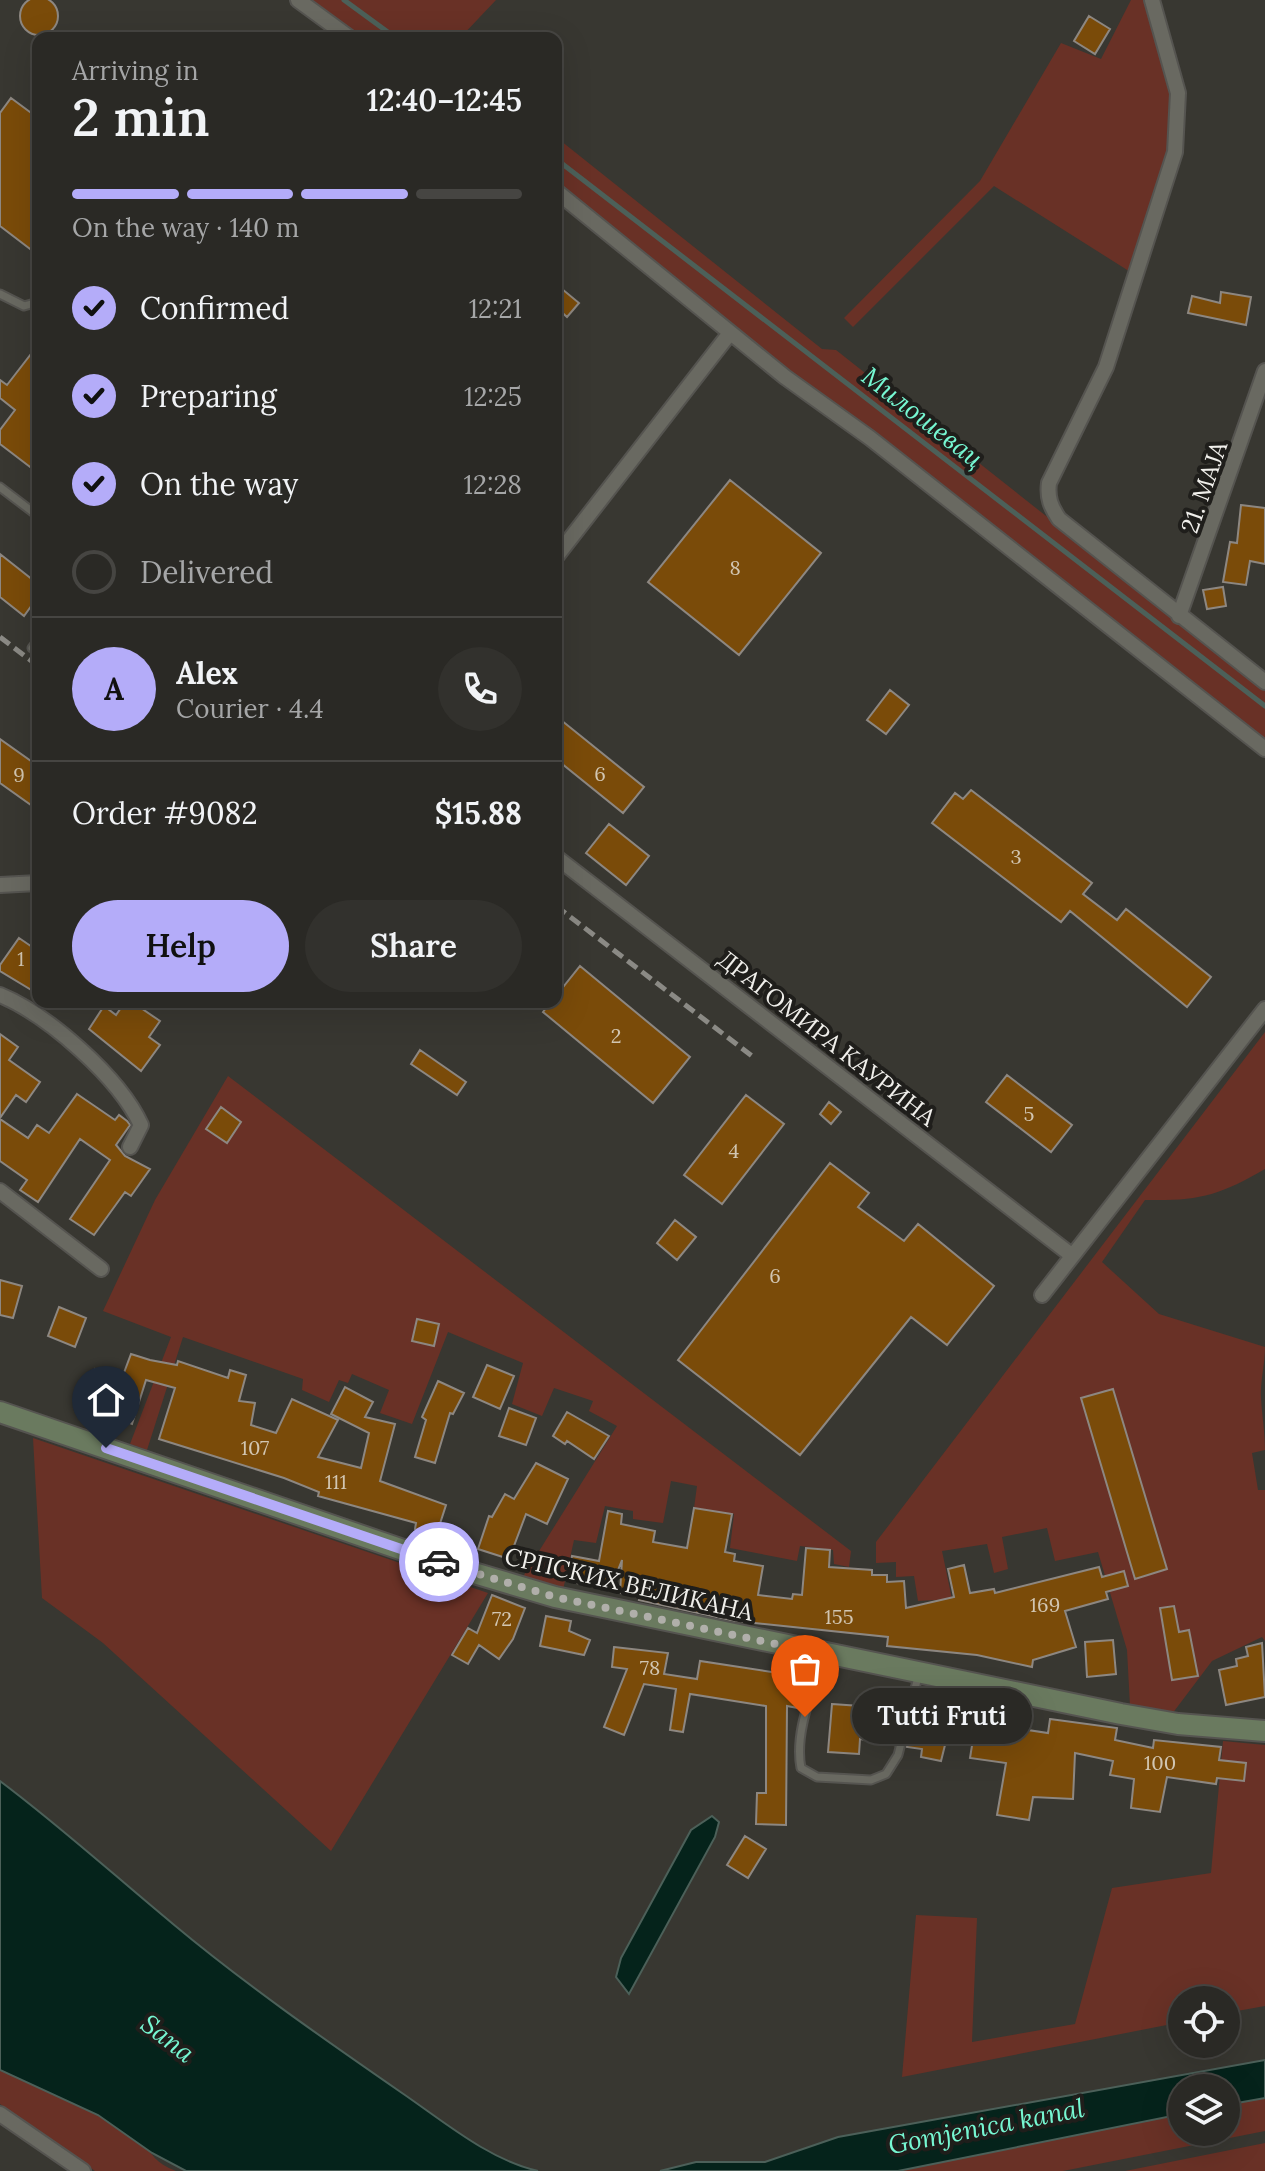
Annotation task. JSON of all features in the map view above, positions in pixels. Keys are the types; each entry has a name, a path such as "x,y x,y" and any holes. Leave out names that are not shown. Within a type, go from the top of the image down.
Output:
{"main road":[{"name":"СРПСКИХ ВЕЛИКАНА","path":"0,1412 497,1581 603,1609 1178,1724 1265,1731"}],"street":[{"path":"298,0 342,32"},
{"path":"1152,0 1178,93 1180,121 1175,152 1106,367 1049,483 1047,493 1050,506 1059,519 1265,682"},
{"path":"562,196 730,333 870,438 1265,749"},
{"path":"562,549 730,333"},
{"name":"21. МАЈА","path":"1179,616 1227,487 1265,371"},
{"name":"ДРАГОМИРА КАУРИНА","path":"562,862 1070,1254"},
{"path":"0,885 32,883"},
{"path":"0,995 89,1055 106,1074 141,1125 130,1147"},
{"path":"1042,1295 1070,1254 1265,1009"},
{"path":"0,1191 101,1269"},
{"path":"0,2114 83,2171"}],"lane":[{"path":"0,294 24,306 32,304"},
{"path":"0,487 32,511"},
{"path":"823,1654 805,1717 798,1756 801,1768 817,1777 871,1780 886,1774 898,1755 919,1673"}],"shaded area":[{"path":"308,0 496,0 466,32 352,32"},
{"path":"1131,0 1149,0 1175,111 1174,145 1132,273 994,186 853,327 844,318 980,181 1061,43 1101,59"},
{"path":"562,142 822,349 836,350 1265,689 1265,745 562,193"},
{"path":"1265,1032 1265,1169 1208,1195 1145,1200 1102,1262 1159,1314 1265,1347 1261,1392 1265,1450 1252,1453 1258,1490 1265,1490 1265,1641 1262,1637 1212,1661 1172,1714 1130,1706 1127,1650 1098,1552 1055,1561 1047,1528 1002,1537 1008,1569 994,1573 987,1544 942,1551 952,1599 918,1601 914,1576 896,1577 896,1562 876,1563 876,1542"},
{"path":"228,1076 851,1551 849,1567 834,1564 833,1550 800,1546 797,1561 730,1548 734,1514 694,1508 697,1486 671,1481 663,1523 633,1519 633,1511 605,1506 596,1543 574,1540 563,1590 521,1580 617,1426 589,1411 593,1401 554,1388 542,1416 512,1404 523,1363 448,1332 412,1424 380,1413 389,1390 352,1374 348,1383 339,1380 329,1402 302,1390 303,1379 183,1337 147,1450 130,1444 171,1337 103,1311 155,1200"},
{"path":"33,1438 488,1593 331,1851 103,1643 42,1598"},
{"path":"1223,1741 1265,1745 1265,2006 1240,2010 1240,1986 1168,1986 1168,2025 902,2077 916,1915 977,1918 972,2042 1075,2024 1112,1888 1211,1873"},
{"path":"0,2061 109,2118 139,2141 158,2161 176,2171 95,2171 0,2104"},
{"path":"1265,2095 1265,2131 1240,2136 1240,2098"},
{"path":"1168,2105 1168,2146 1189,2146 1063,2171 884,2171"},
{"path":"1265,2143 1265,2171 1125,2171"}],"water":[{"name":"Sana","path":"0,1781 201,1947 286,2011 484,2149 538,2171 186,2171 152,2153 98,2115 0,2070"},
{"path":"712,1816 719,1822 715,1837 629,1994 616,1977 621,1958 691,1830"},
{"path":"1265,2060 1265,2098 1240,2102 1240,2074 1187,2074"},
{"name":"Gomjenica kanal","path":"1168,2077 1168,2117 898,2171 660,2171 696,2162 765,2162 838,2137"}],"building":[{"path":"30,-1 48,-1 57,9 57,23 50,32 32,34 21,23 21,9"},
{"path":"1089,16 1110,29 1095,54 1074,41"},
{"path":"11,98 32,114 32,250 0,226 0,113"},
{"path":"562,289 579,303 567,317 562,312"},
{"path":"1221,292 1251,297 1246,325 1188,313 1192,296 1220,303"},
{"path":"32,353 32,468 0,444 0,430 15,410 0,398 0,380 7,385"},
{"path":"730,480 821,553 739,655 648,582"},
{"path":"1241,505 1265,508 1265,564 1250,561 1246,585 1223,582 1230,542 1237,543"},
{"path":"0,554 32,579 32,605 24,616 0,597"},
{"path":"1223,587 1226,606 1207,609 1203,590"},
{"path":"890,690 909,705 886,734 867,720"},
{"path":"562,721 644,787 623,813 562,764"},
{"path":"0,739 32,762 32,806 0,783"},
{"path":"971,790 1092,883 1083,894 1117,920 1126,909 1211,977 1187,1007 1070,911 1061,922 932,823 955,793 963,799"},
{"path":"609,824 649,856 626,885 586,853"},
{"path":"19,938 32,947 32,990 0,971 0,965"},
{"path":"580,966 690,1057 653,1103 543,1012 546,1008 562,1008 562,988"},
{"path":"103,1008 116,1015 121,1008 141,1008 160,1021 149,1037 160,1045 141,1071 89,1029"},
{"path":"0,1034 18,1047 9,1060 40,1082 26,1102 16,1095 0,1118"},
{"path":"420,1050 466,1082 457,1095 411,1064"},
{"path":"1007,1075 1072,1125 1051,1152 986,1102"},
{"path":"77,1094 115,1120 119,1115 127,1121 130,1125 116,1145 125,1156 150,1169 131,1196 125,1192 94,1235 70,1219 110,1160 80,1139 38,1202 20,1190 27,1180 0,1161 0,1119 28,1138 37,1125 49,1133"},
{"path":"746,1095 784,1124 722,1204 684,1175"},
{"path":"829,1102 841,1112 831,1124 820,1114"},
{"path":"221,1107 241,1122 227,1143 206,1129"},
{"path":"830,1163 869,1193 858,1207 904,1241 918,1224 994,1286 947,1345 911,1317 800,1455 678,1360"},
{"path":"675,1220 696,1237 677,1260 657,1243"},
{"path":"0,1280 22,1286 13,1318 0,1315"},
{"path":"59,1307 86,1318 75,1347 48,1336"},
{"path":"417,1319 439,1324 434,1346 412,1341"},
{"path":"131,1354 177,1365 178,1361 228,1378 230,1370 246,1375 239,1401 255,1403 251,1425 276,1433 292,1399 338,1420 318,1457 361,1468 369,1433 331,1414 345,1387 373,1402 365,1417 395,1424 380,1481 446,1505 436,1536 415,1529 416,1523 318,1496 319,1492 284,1478 159,1439 175,1388 146,1380 132,1424 83,1404 95,1369 122,1378"},
{"path":"487,1365 514,1376 500,1409 473,1397"},
{"path":"438,1381 464,1393 453,1414 450,1413 435,1463 415,1457 426,1420 422,1417"},
{"path":"1113,1389 1167,1569 1135,1579 1081,1398"},
{"path":"509,1408 536,1418 526,1445 499,1436"},
{"path":"567,1412 609,1436 594,1459 567,1441 565,1444 553,1436"},
{"path":"536,1463 568,1479 547,1524 526,1514 509,1559 478,1549 489,1516 492,1517 505,1494 514,1499"},
{"path":"694,1508 732,1514 725,1552 735,1554 734,1561 763,1566 758,1595 792,1599 793,1594 802,1595 806,1548 830,1550 829,1567 872,1570 872,1575 887,1575 887,1582 904,1581 906,1608 954,1597 948,1569 964,1565 970,1593 994,1589 995,1593 1099,1567 1102,1577 1124,1571 1128,1586 1106,1592 1108,1599 1065,1611 1076,1647 1033,1660 1032,1667 977,1655 887,1646 888,1637 735,1621 639,1600 640,1597 620,1593 622,1560 610,1590 567,1581 572,1556 599,1561 608,1511 622,1514 621,1524 655,1531 653,1542 687,1548"},
{"path":"492,1595 525,1608 513,1639 499,1659 479,1645 468,1664 452,1655 468,1628 477,1633"},
{"path":"1174,1606 1179,1632 1189,1630 1198,1676 1172,1680 1160,1608"},
{"path":"546,1616 571,1621 569,1631 590,1640 584,1655 540,1646"},
{"path":"1113,1640 1116,1674 1087,1677 1085,1642"},
{"path":"1262,1643 1265,1697 1226,1705 1219,1670 1237,1666 1236,1659 1248,1656 1246,1647"},
{"path":"614,1647 668,1653 664,1674 697,1679 700,1661 804,1677 798,1708 787,1706 786,1825 756,1824 757,1793 766,1793 766,1706 690,1694 683,1732 670,1730 676,1689 644,1684 624,1735 604,1727 627,1669 612,1667"},
{"path":"933,1692 957,1697 941,1761 921,1757 922,1749 907,1747 916,1711 929,1713"},
{"path":"832,1704 903,1709 894,1745 860,1739 859,1754 828,1752"},
{"path":"1050,1719 1117,1728 1115,1740 1153,1748 1154,1740 1221,1747 1219,1760 1246,1763 1244,1781 1217,1778 1216,1784 1167,1777 1160,1812 1131,1808 1134,1779 1110,1775 1113,1761 1075,1753 1073,1799 1033,1797 1029,1820 997,1815 1006,1763 970,1758 975,1727 1020,1734 1021,1729 1048,1733"},
{"path":"745,1836 766,1849 748,1878 727,1865"}],"waterway":[{"name":"Милошевац","path":"344,0 388,32"},
{"name":"Милошевац","path":"562,164 1265,706"}],"railway":[{"path":"0,637 32,661"},
{"path":"562,911 752,1056"}],"way so far":[{"path":"439,1562 603,1609 823,1654 805,1717"}],"place":[{"name":"Tutti Fruti","path":"805,1717"}],"route":[{"path":"106,1448 439,1562"}]}
